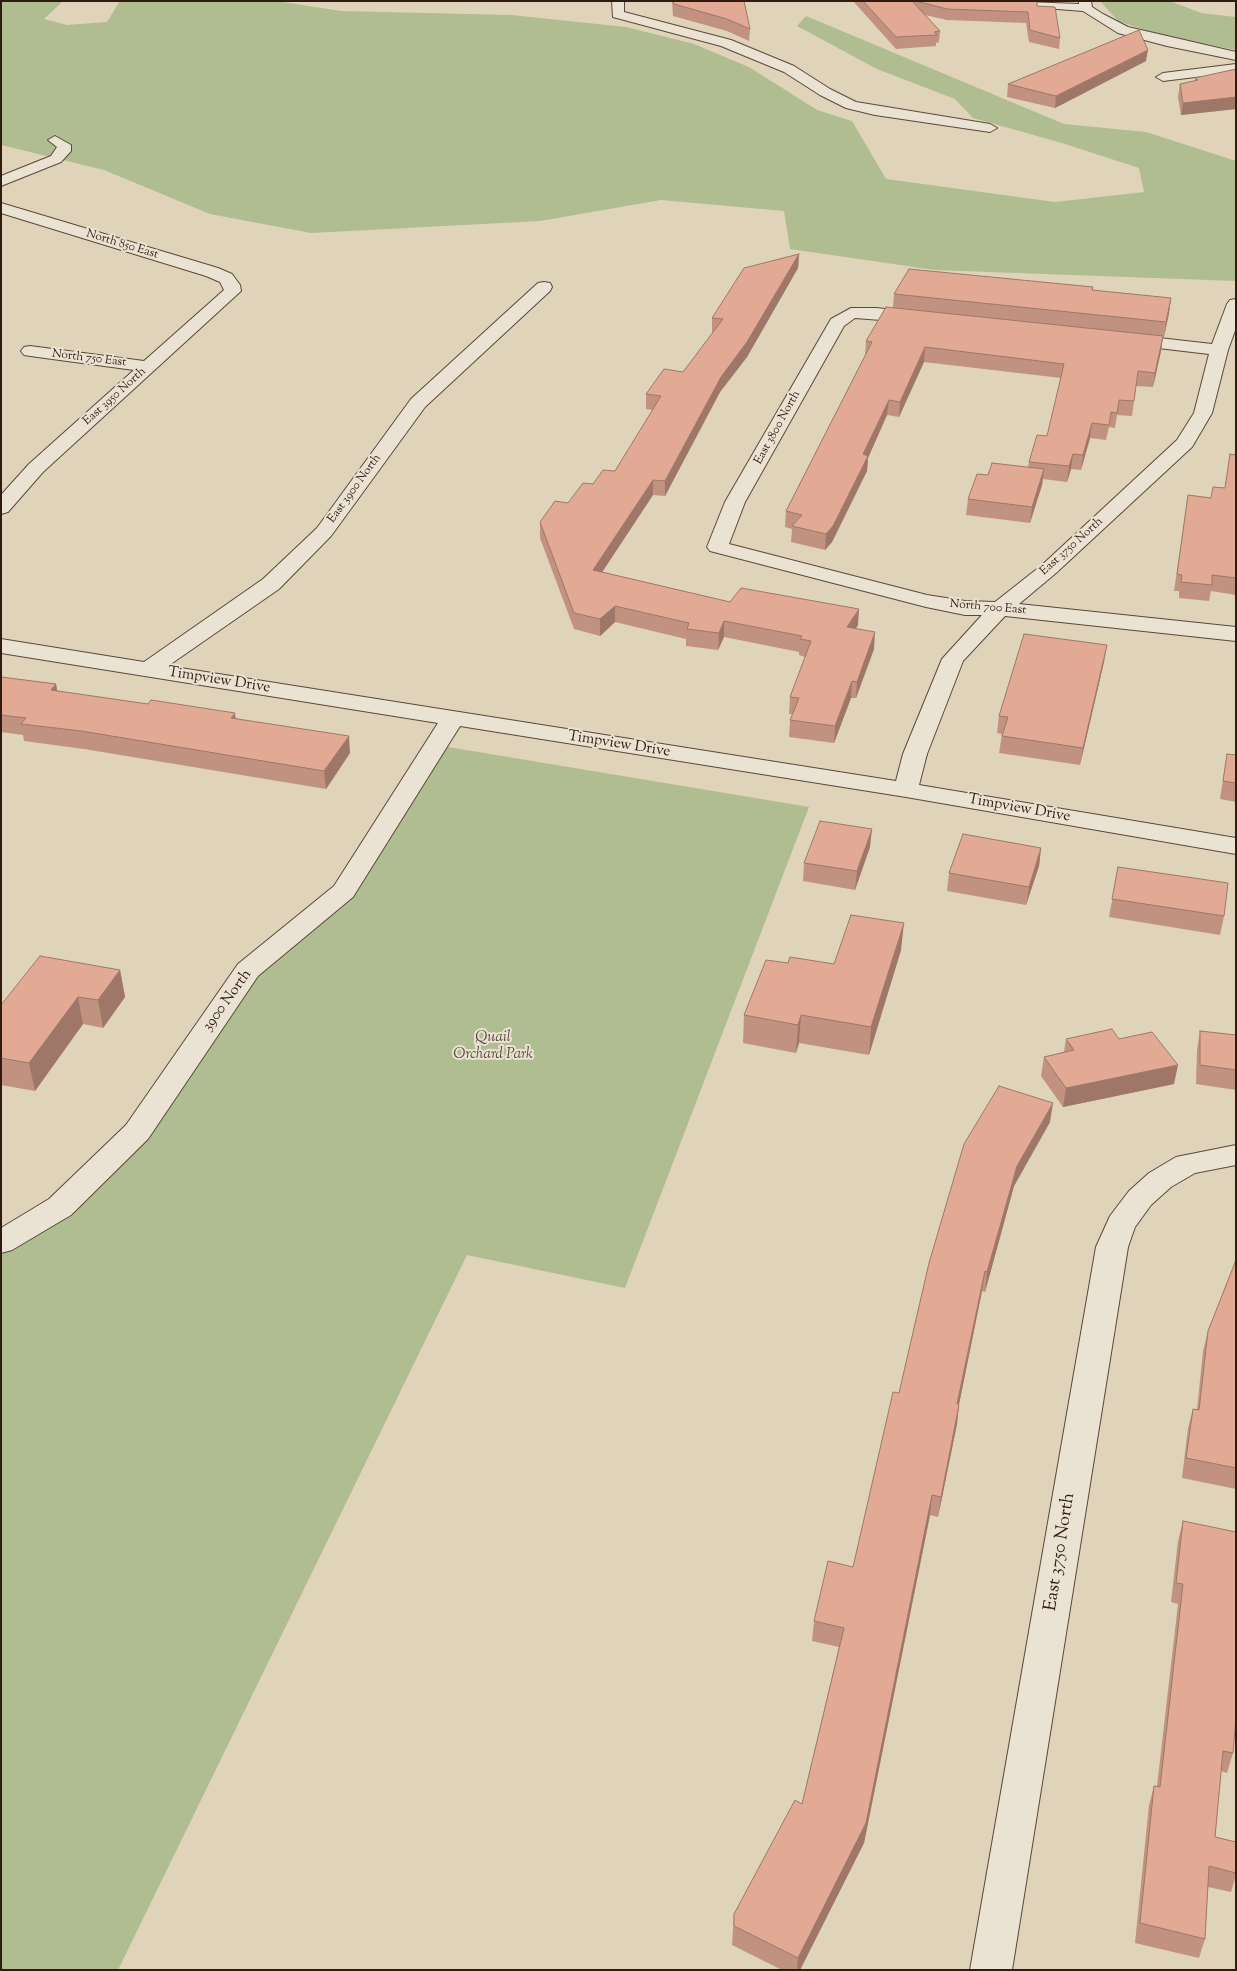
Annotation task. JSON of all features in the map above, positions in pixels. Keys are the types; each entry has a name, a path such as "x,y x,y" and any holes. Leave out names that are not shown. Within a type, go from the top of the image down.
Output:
{"street":[{"path":"618,1 618,14 626,18 673,28 726,43 788,69 825,92 851,105 874,111 990,128"},
{"path":"1006,1 1086,5 1111,25 1138,34 1236,56"},
{"path":"1164,77 1236,68"},
{"path":"1,181 56,159 64,151 64,146 55,140"},
{"name":"North 850 East","path":"1,208 212,272 226,278 232,285 233,291"},
{"name":"East 3900 North","path":"147,670 271,584 324,532 418,403 544,287"},
{"name":"East 3950 North","path":"1,508 36,468 233,291"},
{"name":"East 3750 North","path":"906,790 915,754 953,659 1000,608 1049,569 1185,444 1203,413 1219,350 1236,304"},
{"name":"East 3800 North","path":"717,547 736,502 837,323 851,314 876,313 934,319"},
{"path":"1111,338 1219,350"},
{"name":"North 750 East","path":"30,351 149,366"},
{"name":"North 700 East","path":"717,547 926,601 965,608 1000,608 1236,634"},
{"name":"Timpview Drive","path":"1,646 906,790 1236,846"},
{"name":"3900 North","path":"1,1242 60,1207 137,1132 248,970 344,891 453,718"},
{"name":"East 3750 North","path":"992,1970 1112,1247 1121,1224 1140,1198 1160,1180 1187,1164 1236,1155"}],"green space":[{"path":"1,1 63,1 44,19 67,25 107,22 120,1 277,1 341,11 511,15 626,27 694,44 749,67 817,110 852,121 886,179 1055,202 1144,192 1139,168 1062,143 973,118 955,99 877,69 797,26 806,16 1064,124 1146,132 1236,161 1236,281 935,270 790,249 784,211 661,200 540,221 311,233 210,214 104,170 1,145"},
{"path":"1100,1 1170,1 1201,13 1236,17 1236,50 1160,35 1118,21"},
{"name":"Quail Orchard Park","path":"442,746 809,807 625,1288 467,1255 118,1970 1,1970 1,1249 67,1209 255,973 354,891"}],"building":[{"path":"673,1 744,1 750,29 727,19 674,4"},
{"path":"863,1 912,1 940,31 934,32 937,35 896,37"},
{"path":"916,1 1037,1 1037,6 1055,7 1060,38 1030,30 1028,12 947,9"},
{"path":"1139,30 1148,50 1056,96 1008,84"},
{"path":"1236,69 1236,97 1183,103 1180,84 1198,80 1195,78"},
{"path":"799,254 747,342 721,377 665,481 653,480 593,570 730,602 741,588 859,609 847,627 875,632 857,682 852,681 835,726 790,720 799,698 790,697 811,641 800,639 802,636 724,621 719,633 687,629 689,623 615,606 600,619 574,613 540,522 555,501 568,503 583,483 593,484 603,470 615,471 661,396 646,394 664,369 683,372 723,319 712,318 744,268"},
{"path":"909,269 1093,287 1092,290 1171,298 1166,322 894,294"},
{"path":"886,307 1163,336 1155,373 1138,371 1134,401 1119,400 1117,413 1111,412 1109,425 1092,423 1083,455 1073,454 1069,466 1029,462 1037,435 1047,436 1064,364 925,347 900,402 889,400 863,454 868,456 833,526 826,534 792,526 802,515 786,511 872,342 866,341"},
{"path":"1230,454 1236,455 1236,578 1212,575 1212,585 1181,582 1182,575 1177,574 1188,495 1211,498 1213,487 1225,488"},
{"path":"992,463 1044,469 1032,507 968,499 977,474 988,475"},
{"path":"1024,634 1107,645 1083,748 1002,736 1008,717 999,716"},
{"path":"1,677 56,684 51,690 148,704 151,700 235,713 231,718 349,736 324,771 81,731 21,724 26,718 1,715"},
{"path":"1227,754 1236,755 1236,783 1223,781"},
{"path":"820,821 872,829 857,871 804,863"},
{"path":"963,834 1041,848 1029,887 949,873"},
{"path":"1118,867 1228,883 1224,916 1112,899"},
{"path":"851,915 904,923 871,1027 801,1015 798,1025 744,1015 766,960 788,963 790,957 834,964"},
{"path":"40,956 120,970 98,1000 78,997 29,1063 1,1058 1,1005"},
{"path":"1112,1029 1119,1039 1152,1032 1178,1065 1066,1088 1044,1057 1074,1050 1066,1039"},
{"path":"1200,1031 1236,1035 1236,1070 1200,1065"},
{"path":"999,1086 1053,1103 1017,1166 987,1272 985,1271 957,1404 959,1405 941,1497 932,1495 866,1823 798,1958 734,1926 734,1914 795,1800 802,1804 844,1628 814,1621 828,1561 853,1567 893,1392 899,1393 929,1263 964,1144"},
{"path":"1236,1260 1236,1468 1186,1458 1193,1409 1199,1410 1208,1331"},
{"path":"1183,1521 1236,1532 1236,1718 1233,1753 1223,1751 1215,1837 1236,1842 1236,1873 1209,1866 1205,1939 1140,1923 1154,1786 1160,1787 1183,1584 1176,1583"}]}
